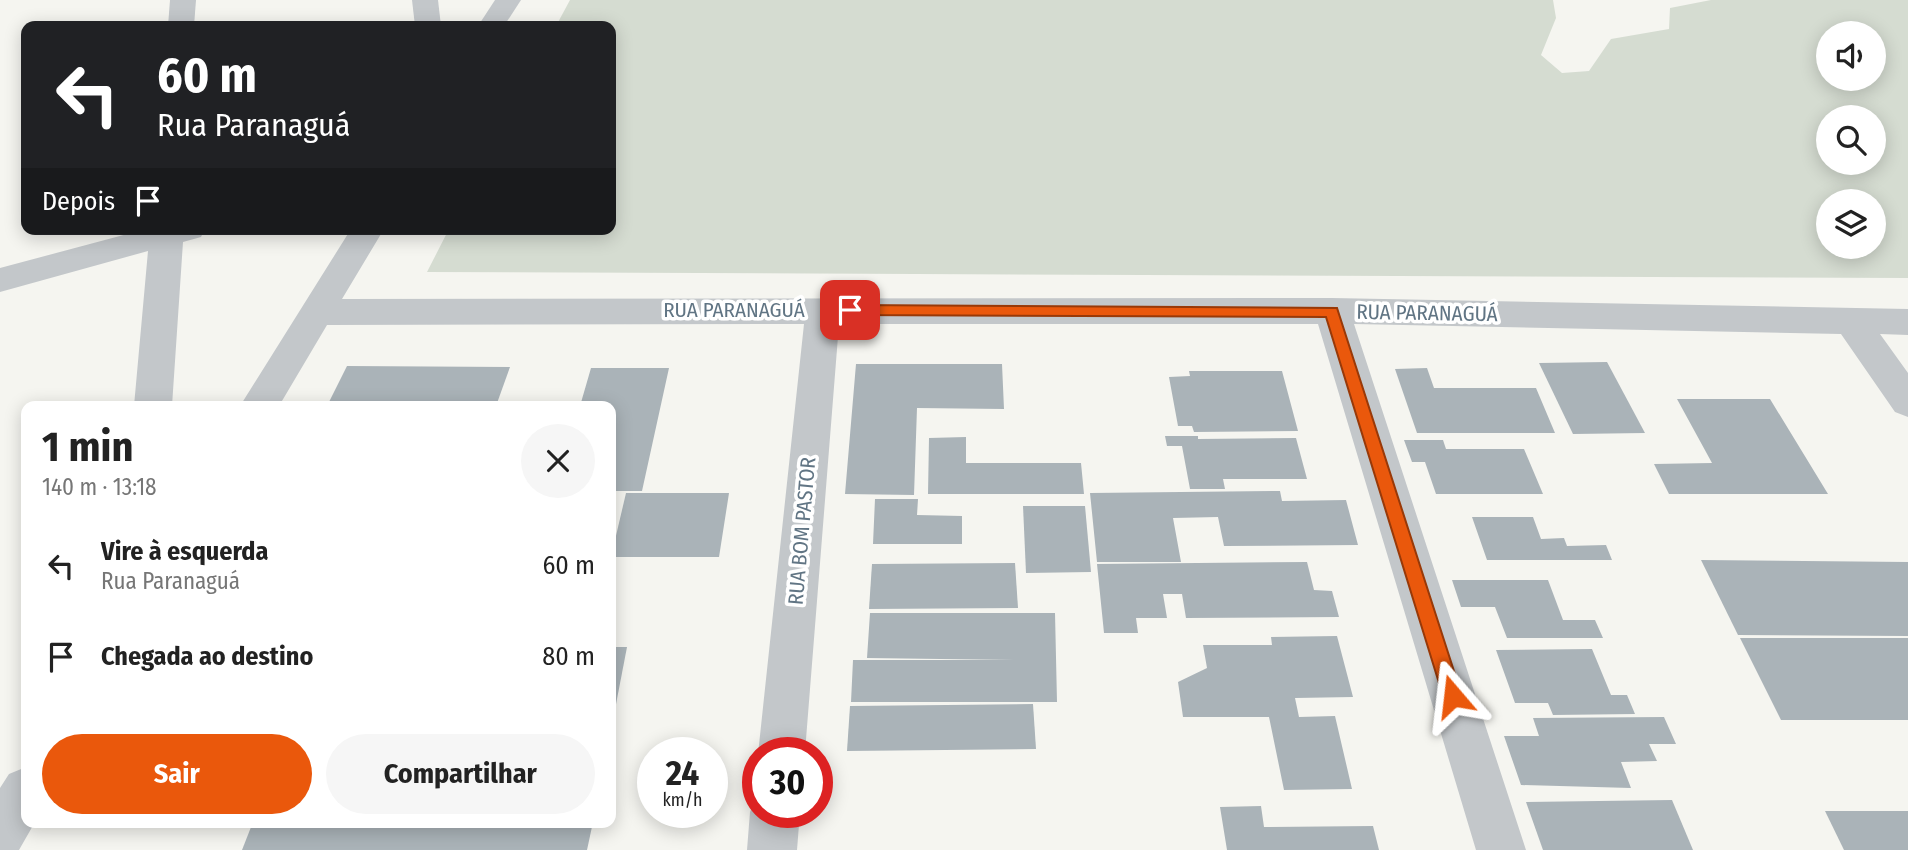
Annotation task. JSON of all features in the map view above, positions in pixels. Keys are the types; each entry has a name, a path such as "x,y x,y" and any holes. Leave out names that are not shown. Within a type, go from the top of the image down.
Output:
{"street":[{"path":"181,21 183,0"},
{"path":"425,0 427,21"},
{"path":"494,21 508,0"},
{"path":"0,280 160,235"},
{"path":"154,401 174,235"},
{"path":"262,401 364,235"},
{"name":"RUA BOM PASTOR","path":"782,737 823,310"},
{"name":"RUA PARANAGUÁ","path":"316,312 1332,312 1908,322"},
{"path":"1332,312 1501,850"},
{"path":"1851,321 1908,402"},
{"path":"0,834 21,799"},
{"path":"772,850 774,828"}],"shaded area":[{"path":"570,0 1553,0 1556,18 1541,55 1562,73 1589,71 1611,39 1669,29 1670,8 1711,0 1908,0 1908,278 427,272 446,235 616,235 616,21 559,21"}],"building":[{"path":"1607,362 1645,433 1573,434 1539,363"},
{"path":"856,364 1002,364 1004,409 917,408 914,495 845,494"},
{"path":"347,366 510,367 498,401 330,401"},
{"path":"591,368 669,368 642,491 616,491 616,401 581,401"},
{"path":"1427,368 1434,388 1536,388 1555,433 1417,433 1395,369"},
{"path":"1189,371 1282,371 1298,431 1194,432 1192,426 1178,426 1169,377 1190,376"},
{"path":"1677,399 1770,399 1828,494 1669,494 1654,464 1712,463"},
{"path":"1165,436 1198,436 1198,439 1296,438 1307,479 1223,479 1225,489 1190,489 1182,446 1167,446"},
{"path":"966,437 966,463 1081,463 1084,494 928,494 929,438"},
{"path":"1404,440 1443,440 1446,449 1524,449 1543,494 1436,494 1425,462 1412,462"},
{"path":"1280,491 1282,501 1346,500 1358,545 1224,546 1218,517 1173,518 1181,562 1097,562 1090,493"},
{"path":"626,493 729,493 719,557 616,557 616,536"},
{"path":"875,499 918,499 917,515 962,516 962,544 873,544"},
{"path":"1023,506 1085,506 1091,572 1026,573"},
{"path":"1472,517 1533,517 1541,539 1564,538 1567,546 1606,545 1612,560 1487,560"},
{"path":"1701,560 1908,562 1908,636 1738,635"},
{"path":"1307,562 1314,590 1332,591 1339,617 1186,618 1182,594 1163,594 1167,618 1136,618 1138,633 1104,633 1097,564"},
{"path":"1015,563 1018,608 869,609 872,564"},
{"path":"1452,580 1548,580 1563,620 1595,620 1603,638 1507,638 1495,607 1461,607"},
{"path":"870,613 1055,613 1057,702 851,702 853,660 1014,660 867,658"},
{"path":"1337,636 1353,697 1295,698 1299,717 1335,716 1352,789 1284,790 1269,717 1183,717 1178,682 1207,668 1203,645 1272,645 1271,637"},
{"path":"1740,638 1908,638 1908,720 1781,720"},
{"path":"616,647 627,647 616,704"},
{"path":"1592,649 1611,695 1627,695 1635,714 1553,715 1548,703 1515,703 1496,650"},
{"path":"1033,704 1036,749 847,751 850,706"},
{"path":"1664,717 1676,744 1649,744 1657,761 1621,762 1631,788 1521,785 1504,736 1539,736 1533,718"},
{"path":"1672,800 1693,850 1543,850 1526,802"},
{"path":"1261,806 1264,827 1373,826 1379,850 1227,850 1220,807"},
{"path":"1825,811 1908,811 1908,850 1844,850"},
{"path":"251,828 592,828 587,850 242,850"}],"route":[{"path":"850,310 1332,312 1453,696"}]}
